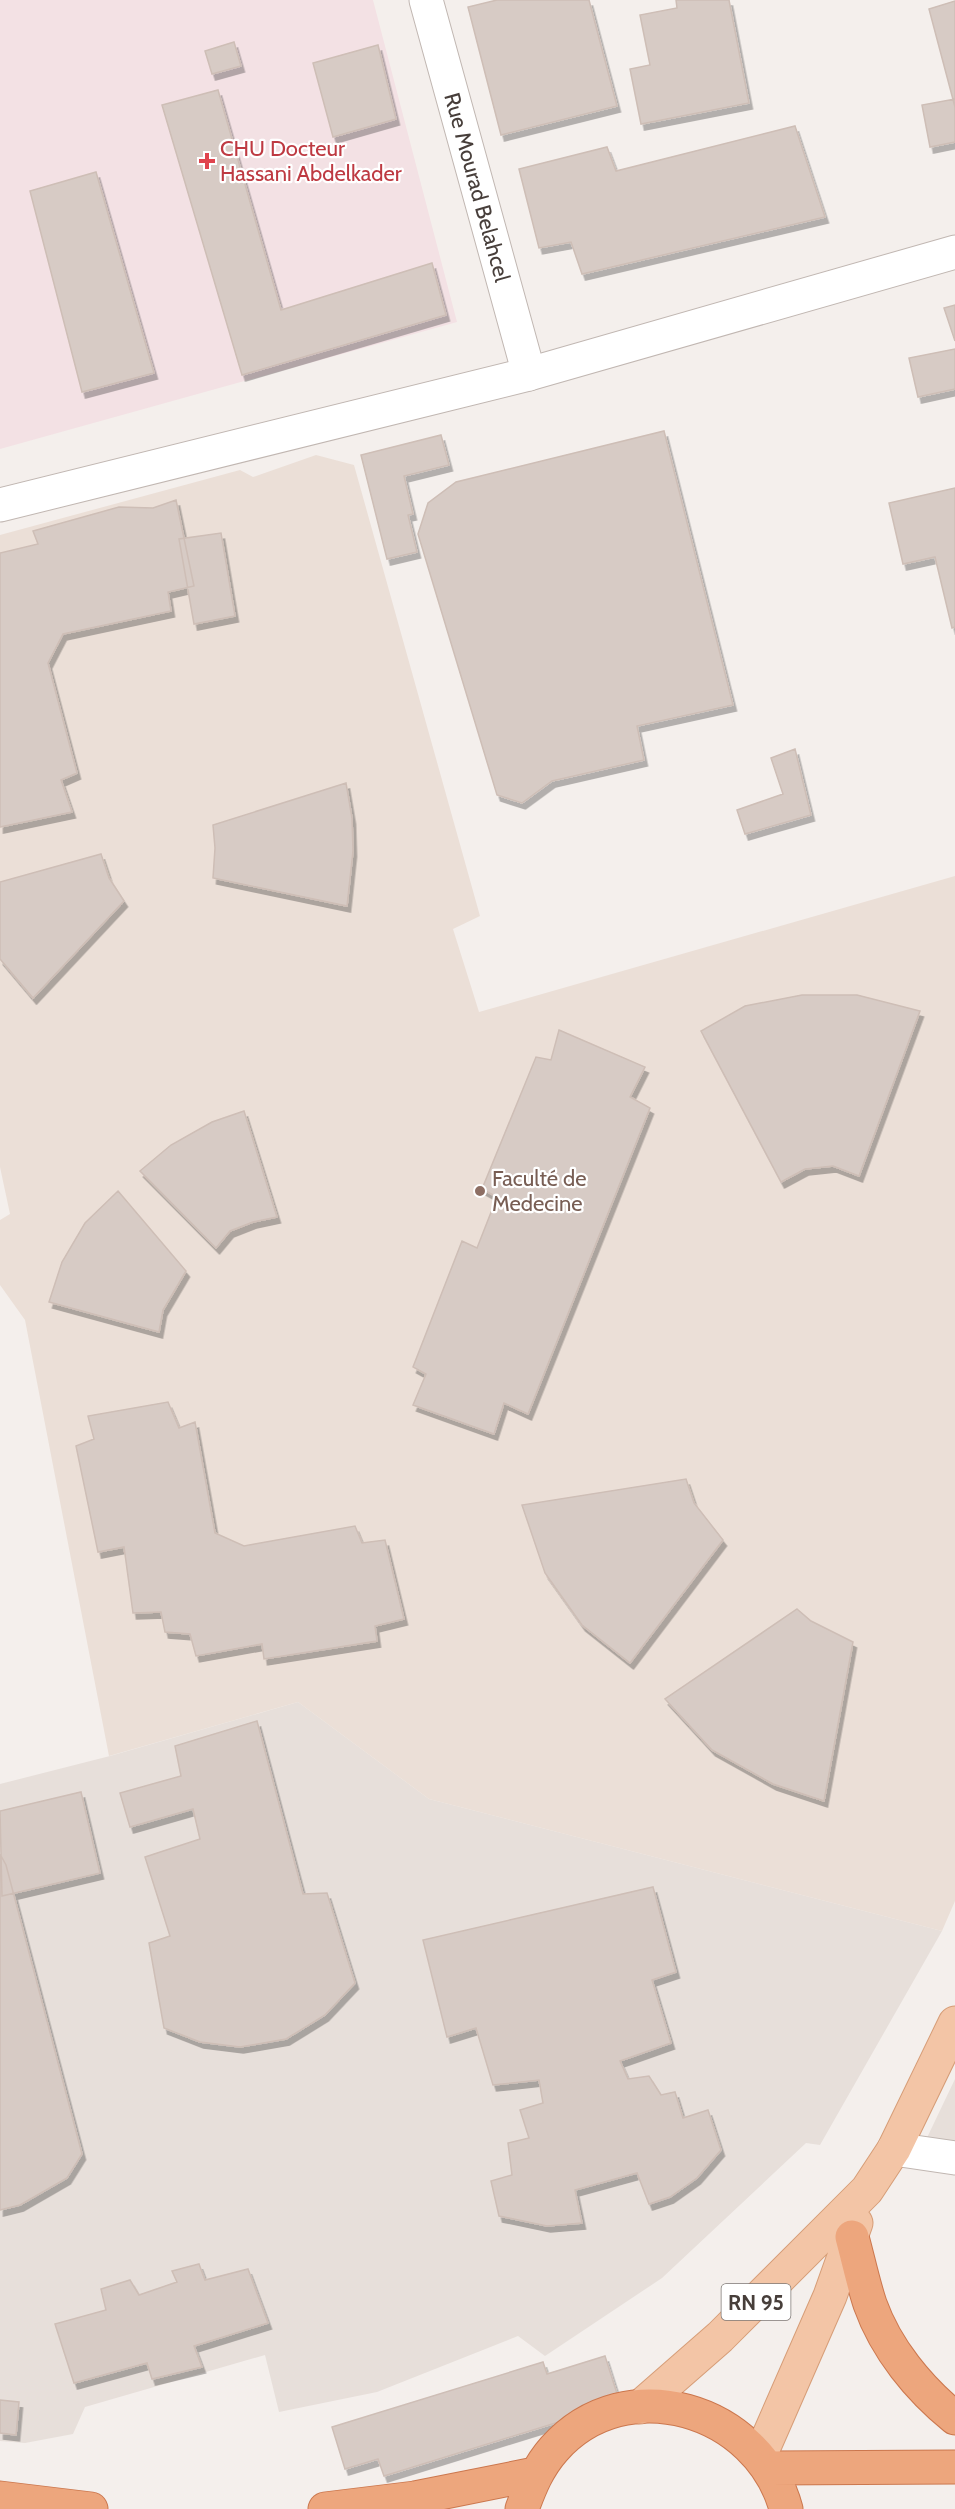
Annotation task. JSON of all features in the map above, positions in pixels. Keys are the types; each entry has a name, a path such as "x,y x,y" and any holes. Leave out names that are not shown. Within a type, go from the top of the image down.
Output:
{"highway":[{"path":"852,2237 870,2305 882,2331 908,2371 926,2392 955,2418"},
{"path":"522,2509 535,2474 555,2448 579,2428 609,2413 640,2407 674,2407 706,2416 736,2433 764,2462 782,2493 786,2509"},
{"path":"764,2462 955,2467"},
{"path":"325,2509 415,2498 535,2474"},
{"path":"0,2498 91,2509"}],"main road":[{"name":"RN 95","path":"640,2407 720,2337 867,2190 894,2149 955,2023"},
{"name":"RN 95","path":"764,2462 830,2296 867,2190"}],"street":[{"name":"Rue Mourad Belahcel","path":"426,0 529,374"},
{"path":"0,505 529,374 955,252"},
{"path":"894,2149 955,2158"}],"shaded area":[{"name":"CHU Docteur Hassani Abdelkader","path":"0,0 373,0 457,322 0,449"},
{"name":"Faculté de Medecine","path":"316,455 354,465 480,916 453,929 479,1012 955,876 955,1901 942,1931 429,1799 298,1702 109,1756 25,1320 0,1285 0,1220 10,1214 0,1167 0,535 240,470 253,477"},
{"path":"298,1702 429,1799 942,1931 820,2145 806,2143 662,2278 545,2356 518,2336 377,2392 279,2412 265,2355 85,2407 73,2434 25,2443 0,2441 0,1784 110,1756"},
{"path":"955,2079 955,2148 924,2144"}],"building":[{"path":"497,0 589,0 617,106 501,135 468,7"},
{"path":"676,0 729,0 749,103 641,124 630,69 650,65 640,15 677,8"},
{"path":"955,1 955,107 929,9"},
{"path":"234,42 241,66 212,74 205,51"},
{"path":"378,45 396,119 333,137 313,63"},
{"path":"218,90 281,310 432,263 446,315 242,375 162,105"},
{"path":"955,99 955,142 930,147 922,105"},
{"path":"795,126 825,217 582,274 571,242 539,248 519,169 607,147 616,171"},
{"path":"96,172 154,373 82,392 30,191"},
{"path":"955,305 955,341 944,308"},
{"path":"955,349 955,389 918,397 909,358"},
{"path":"664,431 733,705 637,726 644,760 552,781 522,803 497,795 418,534 428,503 456,482"},
{"path":"441,435 449,465 404,476 413,514 408,515 417,552 387,559 361,455"},
{"path":"955,488 955,627 952,628 935,557 903,564 889,503"},
{"path":"176,500 194,586 168,592 171,611 63,634 48,663 77,773 61,780 72,812 0,827 0,553 38,544 33,531 119,507 153,508"},
{"path":"221,533 235,616 194,624 179,539"},
{"path":"795,749 811,815 745,834 737,810 783,794 771,758"},
{"path":"346,783 352,818 353,851 347,906 213,878 215,848 213,825"},
{"path":"101,854 109,878 124,901 33,998 0,959 0,882"},
{"path":"802,995 857,995 920,1011 859,1176 833,1166 805,1169 781,1182 701,1031 745,1006"},
{"path":"559,1030 645,1067 630,1097 650,1108 528,1414 504,1403 494,1434 413,1405 426,1374 413,1367 462,1241 477,1248 497,1197 482,1189 536,1057 551,1060"},
{"path":"244,1111 277,1217 253,1222 230,1231 216,1248 140,1171 171,1145 212,1122"},
{"path":"118,1191 186,1271 163,1310 159,1332 49,1302 62,1262 85,1223"},
{"path":"168,1402 179,1428 195,1422 215,1533 244,1546 355,1526 362,1543 385,1540 404,1619 375,1626 377,1641 264,1659 262,1644 196,1656 190,1634 165,1632 161,1612 133,1613 124,1547 98,1552 76,1446 94,1439 88,1416"},
{"path":"686,1479 694,1503 723,1540 630,1663 582,1625 545,1573 522,1505"},
{"path":"797,1609 811,1621 853,1642 824,1801 773,1784 712,1750 665,1699"},
{"path":"257,1721 303,1894 327,1893 355,1983 325,2015 286,2039 240,2047 200,2042 164,2028 149,1943 170,1936 145,1857 200,1839 193,1809 130,1827 120,1793 181,1776 175,1746"},
{"path":"81,1792 100,1873 2,1896 0,1811"},
{"path":"0,1854 6,1865 82,2154 67,2178 20,2205 0,2210"},
{"path":"653,1887 676,1972 652,1980 671,2043 620,2061 628,2079 649,2076 661,2095 675,2092 683,2118 708,2110 721,2150 697,2178 670,2197 649,2204 637,2173 575,2190 582,2223 547,2226 499,2216 491,2181 512,2175 508,2143 529,2138 520,2110 543,2103 539,2080 493,2085 476,2028 447,2037 423,1940"},
{"path":"199,2264 205,2280 248,2269 268,2323 194,2346 202,2367 152,2379 147,2363 74,2383 55,2324 106,2310 101,2289 130,2280 139,2295 177,2282 172,2271"},
{"path":"605,2356 620,2403 384,2476 378,2459 345,2469 332,2427 543,2362 547,2374"},
{"path":"0,2400 19,2402 16,2435 0,2433"}],"place":[{"name":"CHU Docteur Hassani Abdelkader","path":"207,161"},
{"name":"Faculté de Medecine","path":"480,1191"}]}
